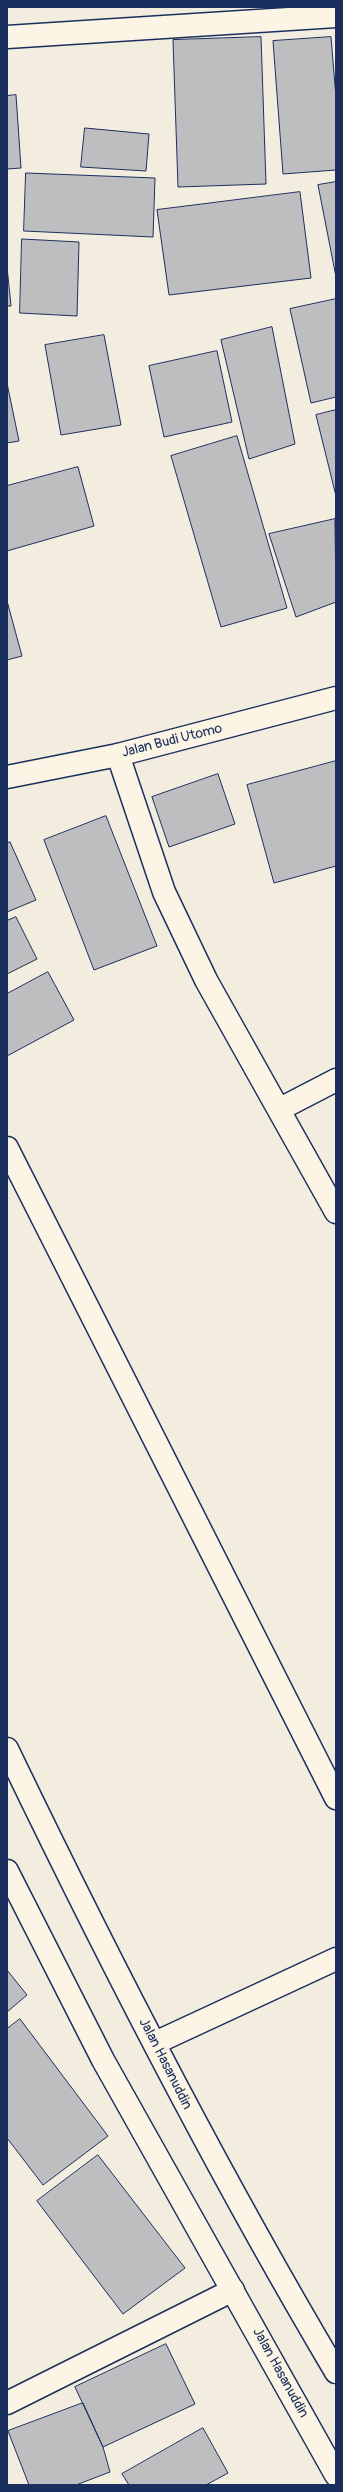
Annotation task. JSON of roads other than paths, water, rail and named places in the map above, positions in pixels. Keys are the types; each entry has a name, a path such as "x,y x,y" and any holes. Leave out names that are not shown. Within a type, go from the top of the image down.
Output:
{"street":[{"path":"7,37 336,16"},
{"name":"Jalan Budi Utomo","path":"7,777 118,755 336,698"},
{"path":"118,755 164,892 206,980 280,1109 336,1212"},
{"path":"280,1109 336,1080"},
{"path":"7,1148 336,1798"},
{"name":"Jalan Hasanuddin","path":"7,1749 56,1850 216,2162 336,2372"},
{"name":"Jalan Hasanuddin","path":"7,1871 103,2060 336,2475"},
{"path":"155,2043 268,1989 336,1959"},
{"path":"7,2403 233,2290"}]}
